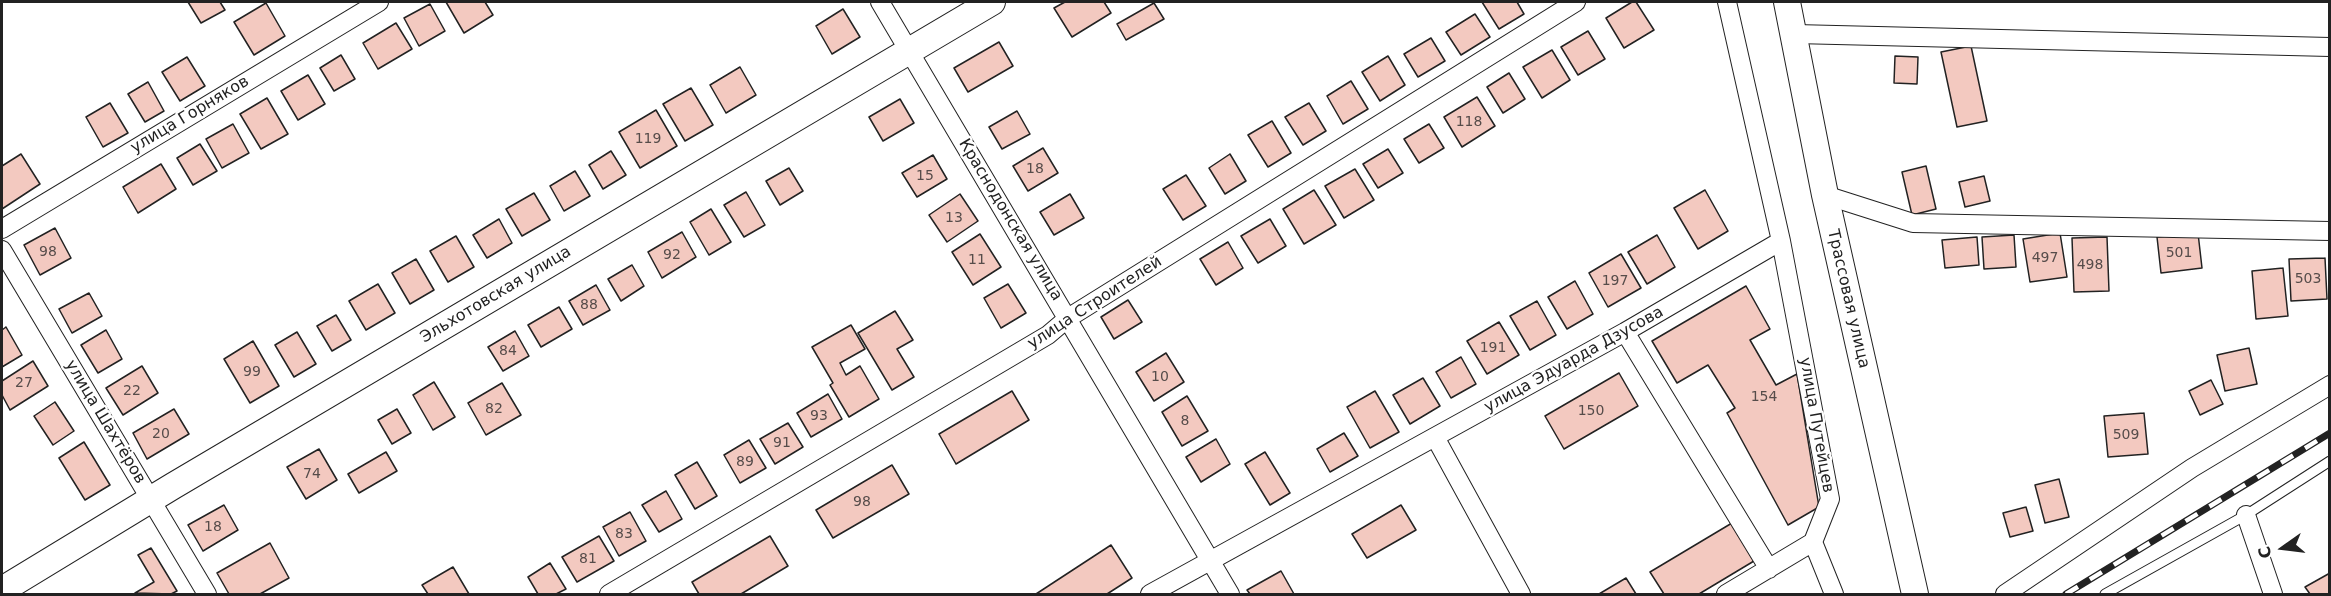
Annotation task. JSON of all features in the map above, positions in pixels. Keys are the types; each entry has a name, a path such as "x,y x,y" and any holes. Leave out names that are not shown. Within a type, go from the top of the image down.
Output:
{"street":[{"name":"улица Горняков","path":"2,229 379,2"},
{"name":"Краснодонская улица","path":"880,2 1230,594"},
{"name":"Эльхотовская улица","path":"2,590 151,499 992,2"},
{"name":"улица Строителей","path":"609,594 1048,335 1068,318 1576,2"},
{"path":"1727,2 1781,241"},
{"name":"Трассовая улица","path":"1787,2 1825,195 1915,594"},
{"path":"1795,34 2330,47"},
{"path":"1825,195 1913,223 2330,231"},
{"name":"улица Эдуарда Дзусова","path":"1150,594 1625,332 1781,241"},
{"name":"улица Путейцев","path":"1781,241 1830,499 1813,542"},
{"name":"улица Шахтёров","path":"2,250 207,594"},
{"path":"1625,332 1769,569"},
{"path":"2005,594 2192,468 2330,385"},
{"path":"1435,437 1521,594"},
{"path":"2246,514 2273,594"},
{"path":"1726,594 1813,542 1834,594"}],"lane":[{"path":"2105,594 2246,514 2330,461"}],"building":[{"path":"188,2 220,2 225,10 201,23"},
{"path":"446,2 485,2 493,15 464,33"},
{"path":"1065,2 1104,2 1111,13 1072,37 1054,8"},
{"path":"1482,2 1517,2 1524,14 1499,29"},
{"path":"1632,2 1636,2 1654,30 1624,48 1606,18"},
{"path":"266,3 285,36 254,55 234,22"},
{"path":"1154,3 1164,19 1126,40 1117,24"},
{"path":"430,4 445,31 419,46 404,18"},
{"path":"843,9 860,37 832,54 816,26"},
{"path":"1475,14 1490,37 1461,55 1446,32"},
{"path":"396,23 412,49 378,69 363,43"},
{"path":"1588,31 1605,59 1578,75 1561,47"},
{"path":"1431,38 1445,61 1418,77 1404,54"},
{"path":"999,42 1013,66 968,92 954,68"},
{"path":"1971,46 1987,121 1957,127 1941,52"},
{"path":"1552,50 1570,80 1542,98 1523,67"},
{"path":"341,55 355,79 334,91 320,68"},
{"path":"1388,56 1405,85 1380,101 1362,72"},
{"path":"1895,56 1918,57 1917,84 1894,83"},
{"path":"187,57 205,86 180,101 162,72"},
{"path":"740,67 756,95 726,113 710,85"},
{"path":"1509,73 1525,99 1503,113 1487,87"},
{"path":"308,75 325,104 298,120 281,91"},
{"path":"1351,81 1368,109 1343,124 1327,96"},
{"path":"148,82 164,111 145,122 128,94"},
{"path":"691,88 713,125 685,141 663,104"},
{"path":"1477,97 1495,126 1462,147 1444,117"},
{"path":"267,98 288,134 261,149 240,114"},
{"path":"900,99 914,123 883,141 869,117"},
{"path":"110,103 128,133 103,147 86,117"},
{"path":"1309,103 1326,131 1303,145 1285,117"},
{"path":"656,110 677,146 640,168 619,132"},
{"path":"1017,111 1030,134 1002,149 989,127"},
{"path":"1272,121 1291,153 1268,167 1248,135"},
{"path":"233,124 249,153 222,168 206,139"},
{"path":"1429,124 1444,148 1419,163 1404,139"},
{"path":"200,144 217,171 193,185 177,158"},
{"path":"1043,148 1058,173 1028,191 1013,166"},
{"path":"1388,149 1403,173 1378,188 1363,164"},
{"path":"611,151 626,175 603,189 589,165"},
{"path":"21,154 40,184 2,209 2,166"},
{"path":"1230,154 1246,181 1225,194 1209,168"},
{"path":"933,155 947,179 917,197 902,173"},
{"path":"161,164 176,189 138,213 123,187"},
{"path":"1926,166 1936,209 1912,215 1902,172"},
{"path":"789,168 803,191 780,205 766,181"},
{"path":"1355,169 1374,200 1344,218 1325,186"},
{"path":"575,171 590,196 564,211 550,186"},
{"path":"1186,175 1206,206 1183,220 1163,189"},
{"path":"1984,176 1990,201 1965,207 1959,182"},
{"path":"1314,190 1336,225 1304,244 1283,209"},
{"path":"1705,190 1728,231 1698,249 1674,208"},
{"path":"746,192 765,225 744,237 724,205"},
{"path":"534,193 550,220 522,236 506,209"},
{"path":"960,194 978,221 947,242 929,215"},
{"path":"1070,194 1084,218 1054,235 1040,212"},
{"path":"711,209 731,242 709,255 690,222"},
{"path":"499,219 512,243 487,258 473,235"},
{"path":"1270,219 1286,246 1258,263 1241,236"},
{"path":"55,228 71,258 40,275 24,245"},
{"path":"682,232 696,257 662,278 648,252"},
{"path":"2060,233 2067,277 2030,282 2023,239"},
{"path":"2198,233 2202,268 2161,273 2157,237"},
{"path":"980,234 1001,267 973,285 952,252"},
{"path":"1657,235 1675,267 1647,284 1628,252"},
{"path":"2014,235 2016,267 1984,269 1982,237"},
{"path":"456,236 474,267 448,282 430,251"},
{"path":"1977,237 1979,265 1945,268 1942,240"},
{"path":"2107,237 2109,291 2074,292 2072,238"},
{"path":"1228,242 1243,268 1216,285 1200,259"},
{"path":"1621,254 1641,288 1608,307 1589,273"},
{"path":"2325,258 2327,299 2291,301 2289,259"},
{"path":"416,259 434,290 410,304 392,273"},
{"path":"632,265 644,286 621,301 608,279"},
{"path":"2283,268 2288,316 2256,319 2252,271"},
{"path":"1575,281 1593,314 1567,329 1548,297"},
{"path":"378,284 395,313 366,330 349,301"},
{"path":"1008,284 1026,313 1001,328 984,298"},
{"path":"596,285 610,310 583,325 569,301"},
{"path":"1746,286 1770,329 1750,340 1776,385 1797,374 1819,507 1788,525 1727,413 1735,408 1708,365 1677,383 1652,341"},
{"path":"89,293 102,316 72,333 59,309"},
{"path":"1128,300 1142,322 1114,339 1101,317"},
{"path":"1537,301 1556,335 1530,350 1510,316"},
{"path":"559,307 572,329 541,347 528,325"},
{"path":"895,311 913,340 897,349 914,377 892,390 858,333"},
{"path":"336,315 351,340 332,351 317,326"},
{"path":"1499,322 1519,355 1487,374 1467,341"},
{"path":"851,325 865,349 840,363 846,375 860,366 879,399 849,417 830,385 833,383 812,347"},
{"path":"6,327 22,355 2,367 2,330"},
{"path":"106,330 122,359 98,373 81,345"},
{"path":"515,331 529,356 503,371 488,347"},
{"path":"297,332 316,364 294,377 275,345"},
{"path":"253,341 279,386 250,403 224,359"},
{"path":"2249,348 2257,384 2225,391 2217,355"},
{"path":"1166,353 1184,382 1154,401 1136,372"},
{"path":"1461,357 1476,384 1451,398 1436,372"},
{"path":"33,361 48,386 10,410 2,395 2,381"},
{"path":"142,366 158,393 123,415 106,388"},
{"path":"1619,373 1638,406 1564,449 1545,416"},
{"path":"1423,378 1440,406 1410,424 1393,395"},
{"path":"2211,380 2223,404 2200,415 2189,391"},
{"path":"434,382 455,417 433,430 413,395"},
{"path":"502,383 521,415 486,435 468,403"},
{"path":"1012,391 1029,420 956,464 939,434"},
{"path":"1375,391 1399,432 1370,448 1347,407"},
{"path":"828,394 842,419 811,437 797,413"},
{"path":"1187,396 1208,431 1182,446 1162,412"},
{"path":"55,402 74,431 53,445 34,416"},
{"path":"174,409 189,434 147,459 133,433"},
{"path":"397,409 411,433 392,444 378,420"},
{"path":"2144,413 2148,454 2108,457 2104,416"},
{"path":"788,423 803,447 775,464 760,439"},
{"path":"1344,433 1358,456 1330,472 1317,449"},
{"path":"1216,439 1230,464 1201,482 1186,457"},
{"path":"749,440 766,468 740,483 724,455"},
{"path":"84,442 110,485 85,500 59,458"},
{"path":"319,449 337,480 306,499 287,467"},
{"path":"386,452 397,471 359,493 348,474"},
{"path":"1265,452 1290,493 1270,505 1245,464"},
{"path":"697,462 717,496 695,509 675,475"},
{"path":"892,465 909,494 833,538 816,510"},
{"path":"2059,479 2069,517 2045,523 2035,485"},
{"path":"666,491 682,519 659,532 642,505"},
{"path":"224,505 238,530 203,551 188,525"},
{"path":"1401,505 1416,530 1367,558 1352,534"},
{"path":"2026,507 2033,531 2010,537 2003,513"},
{"path":"630,512 646,541 619,556 603,527"},
{"path":"1732,523 1754,561 1699,594 1664,594 1650,572"},
{"path":"599,536 614,561 577,582 562,557"},
{"path":"770,536 788,566 741,594 699,594 692,582"},
{"path":"270,543 289,578 260,594 229,594 217,573"},
{"path":"1111,545 1132,578 1107,594 1036,594"},
{"path":"151,548 177,591 171,594 135,593 154,582 138,555"},
{"path":"550,563 566,589 556,594 538,594 528,577"},
{"path":"453,567 469,594 428,594 422,585"},
{"path":"1281,571 1294,594 1250,594 1247,590"},
{"path":"2330,573 2330,594 2310,594 2305,587"},
{"path":"1626,578 1636,594 1599,594"}],"railway":[{"path":"2066,594 2330,433"}]}
